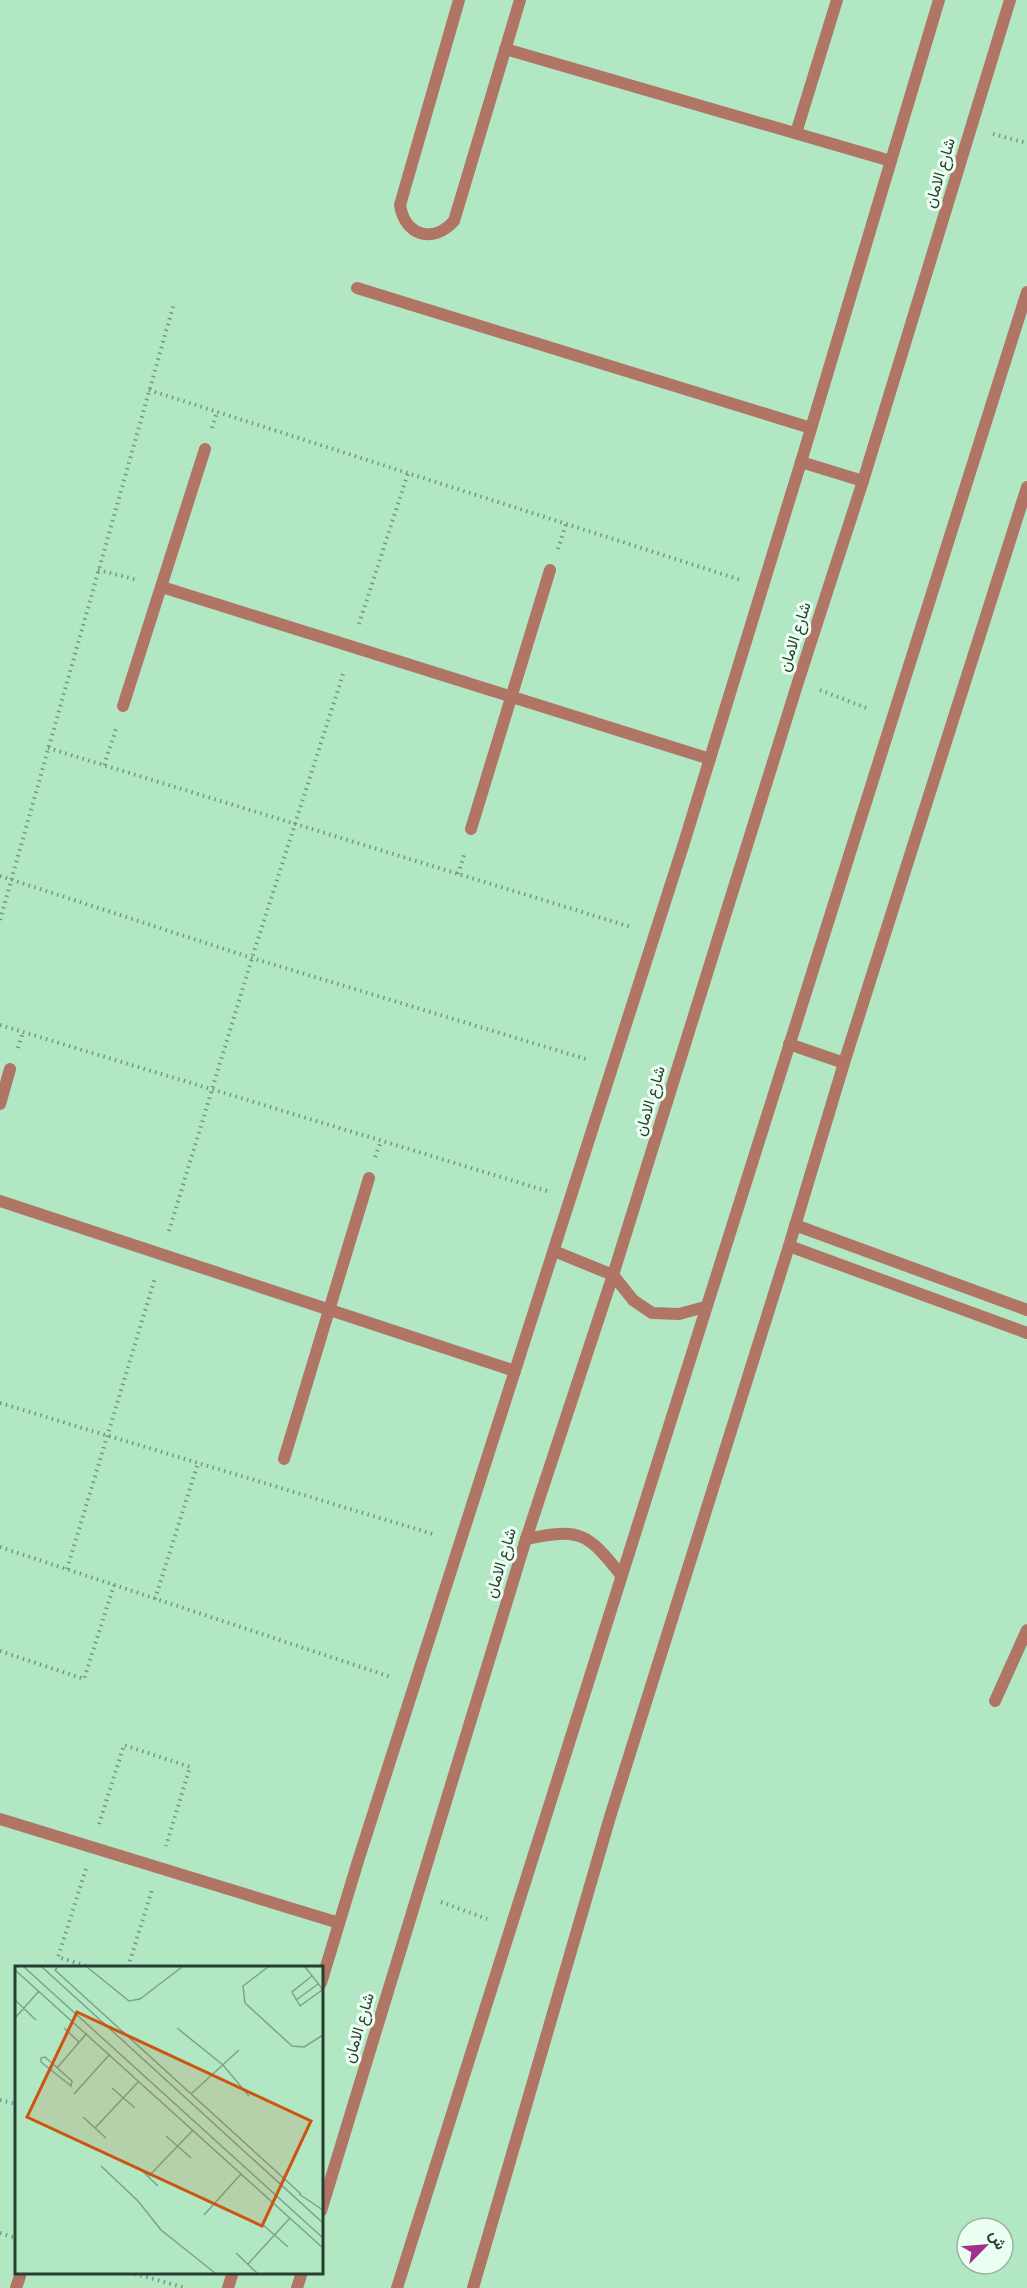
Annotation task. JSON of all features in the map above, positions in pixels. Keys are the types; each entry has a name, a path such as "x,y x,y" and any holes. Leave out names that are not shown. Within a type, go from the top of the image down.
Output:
{"street":[{"path":"459,0 400,205 401,214 413,230 423,234 435,234 446,230 454,221 520,0"},
{"path":"796,133 837,0"},
{"path":"322,1980 710,759 939,0"},
{"name":"شارع الامان","path":"322,2205 325,2186 526,1539 614,1275 863,480 1010,0"},
{"path":"505,49 891,161"},
{"path":"357,288 811,428"},
{"path":"397,2288 705,1306 1027,292"},
{"path":"123,706 205,449"},
{"path":"801,462 863,480"},
{"path":"473,2288 610,1817 844,1063 1027,487"},
{"path":"471,830 550,570"},
{"path":"162,587 710,759"},
{"path":"789,1044 844,1063"},
{"path":"0,1104 10,1069"},
{"path":"284,1459 369,1178"},
{"path":"0,1202 515,1371"},
{"path":"795,1225 1027,1310"},
{"path":"789,1246 1027,1333"},
{"path":"554,1251 614,1275 633,1300 652,1313 679,1314 705,1306"},
{"path":"526,1539 557,1533 583,1537 600,1549 621,1575"},
{"path":"995,1701 1027,1630"},
{"path":"0,1819 339,1923"},
{"path":"228,2288 232,2273"},
{"path":"297,2288 301,2273"}],"path":[{"path":"971,127 1027,143"},
{"path":"0,920 174,303"},
{"path":"150,390 762,587"},
{"path":"67,1569 252,958 408,473"},
{"path":"98,570 162,587"},
{"path":"798,682 892,717"},
{"path":"104,765 123,706"},
{"path":"48,748 655,934"},
{"path":"0,876 252,958 612,1067"},
{"path":"0,1025 570,1198"},
{"path":"0,1402 460,1543"},
{"path":"155,1599 198,1463"},
{"path":"0,1547 414,1685"},
{"path":"0,1651 84,1679 114,1585"},
{"path":"86,1966 58,1957 124,1746 190,1767 128,1966"},
{"path":"418,1892 510,1927"},
{"path":"0,2100 15,2104"},
{"path":"0,2233 15,2238"},
{"path":"136,2273 185,2288"}]}
